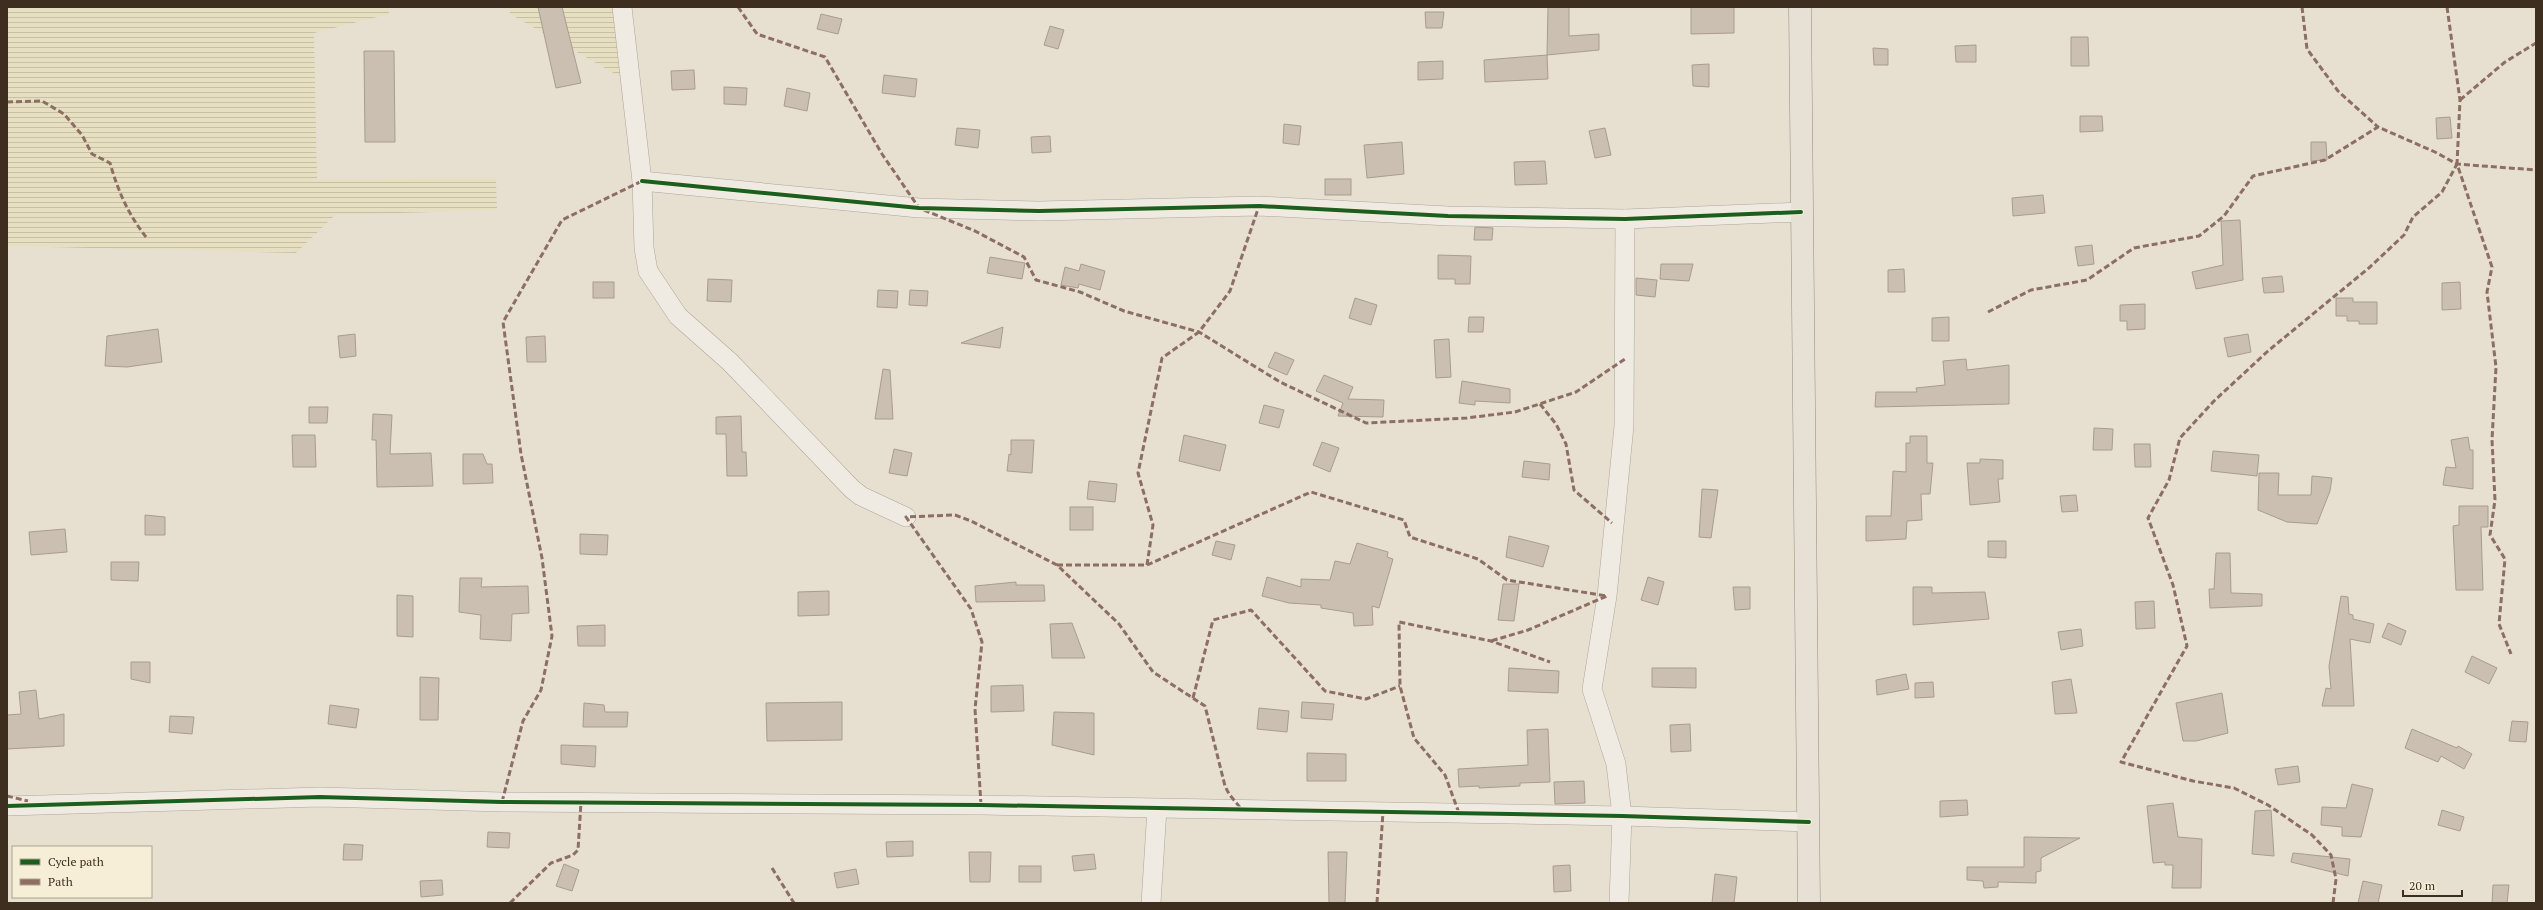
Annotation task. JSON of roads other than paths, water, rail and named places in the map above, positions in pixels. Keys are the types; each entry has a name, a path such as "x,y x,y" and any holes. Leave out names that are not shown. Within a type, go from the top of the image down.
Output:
{"main road":[{"path":"1800,7 1809,903"}],"street":[{"path":"622,7 642,181 644,248 648,271 678,316 730,362 852,488 861,496 906,518"},
{"path":"642,181 919,208 1039,211 1259,206 1448,216 1625,219 1801,212"},
{"path":"1619,903 1622,816 1615,755 1592,689 1607,596 1624,420 1625,219"},
{"path":"7,806 320,797 502,802 973,805 1622,816 1809,822"},
{"path":"1151,903 1157,809"}]}
